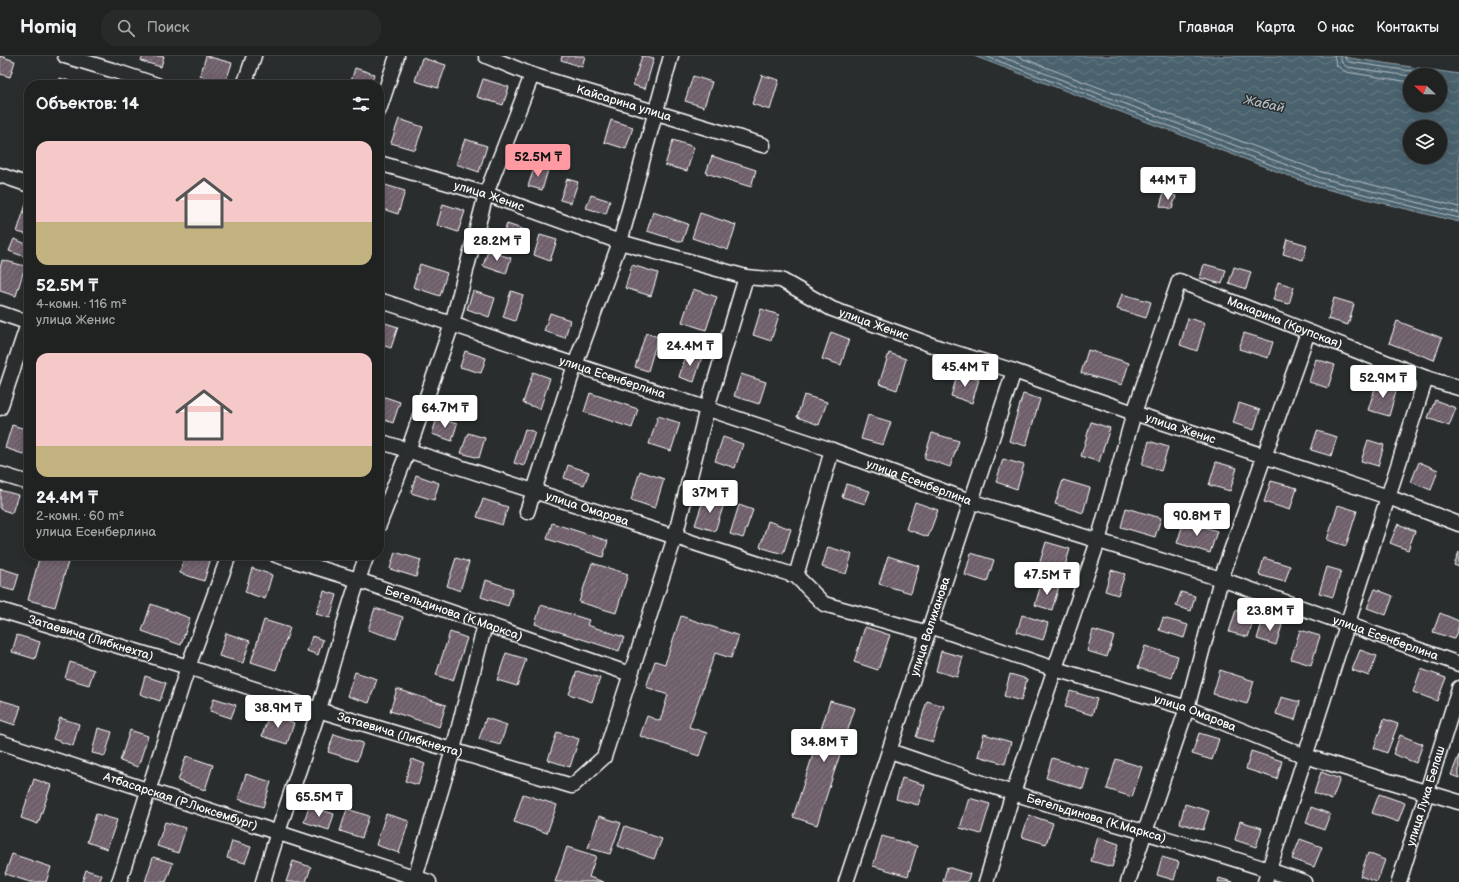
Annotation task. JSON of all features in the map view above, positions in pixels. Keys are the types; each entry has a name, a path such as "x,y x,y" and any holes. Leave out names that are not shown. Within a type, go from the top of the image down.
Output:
{"street":[{"path":"65,56 141,80"},
{"path":"246,80 254,56"},
{"path":"384,95 397,56"},
{"name":"Кайсарина улица","path":"486,56 532,75 763,145"},
{"path":"527,512 575,365 620,242 672,56"},
{"path":"384,512 408,451 452,324 486,194 532,75"},
{"name":"улица Женис","path":"384,164 486,194 620,242 746,277 781,280 832,308 940,348 1014,371 1134,413 1388,497 1459,524"},
{"path":"0,175 24,184"},
{"path":"630,674 675,537 707,408 746,277"},
{"name":"Макарина (Крупская)","path":"1134,413 1179,282 1426,378 1459,388"},
{"name":"улица Есенберлина","path":"384,302 832,450 970,501 1221,579 1459,664"},
{"path":"0,313 24,320"},
{"path":"1128,882 1144,831 1187,708 1221,579 1308,332"},
{"path":"0,408 24,337"},
{"name":"улица Валиханова","path":"849,881 970,501 1014,371"},
{"path":"1267,876 1426,378"},
{"path":"986,882 1013,793 1098,541 1134,413"},
{"name":"улица Омарова","path":"384,443 796,576 824,604 929,630 1187,708 1305,756 1459,802"},
{"path":"796,576 832,450"},
{"path":"0,474 24,481"},
{"path":"119,882 188,667 227,560"},
{"name":"Бегельдинова (К.Маркса)","path":"292,560 358,580 630,674"},
{"path":"263,882 277,832 318,710 358,580 366,560"},
{"name":"Затаевича (Либкнехта)","path":"0,610 188,667 318,710 572,786 604,757 630,674"},
{"path":"415,878 453,750 485,624"},
{"name":"улица Лука Белаш","path":"1399,882 1459,688"},
{"name":"Атбасарская (Р.Люксембург)","path":"0,742 429,882"},
{"name":"Бегельдинова (К.Маркса)","path":"890,751 1013,793 1144,831 1267,876 1304,882"}],"water":[{"name":"Жабай","path":"974,56 1336,56 1418,68 1403,68 1403,112 1447,112 1447,72 1459,74 1459,222 1318,187"}],"building":[{"path":"0,56 15,61 10,77 0,74"},
{"path":"143,56 164,56 161,67 141,61"},
{"path":"206,56 232,63 226,80 212,80 200,76"},
{"path":"562,56 585,56 582,67 561,60"},
{"path":"642,56 654,58 645,89 633,85"},
{"path":"422,58 446,65 438,88 415,81"},
{"path":"355,68 374,74 372,80 351,80"},
{"path":"762,75 779,80 770,110 752,104"},
{"path":"693,76 712,82 704,107 685,101"},
{"path":"483,79 509,87 503,105 477,97"},
{"path":"399,119 423,127 415,150 391,143"},
{"path":"611,120 633,127 626,149 604,142"},
{"path":"465,139 487,146 479,172 456,164"},
{"path":"673,140 694,147 687,171 665,165"},
{"path":"712,156 756,170 751,187 706,173"},
{"path":"535,166 548,170 542,190 528,186"},
{"path":"567,179 578,182 571,203 560,200"},
{"path":"384,185 405,191 398,214 384,210"},
{"path":"1164,192 1176,196 1172,209 1160,206"},
{"path":"591,195 610,201 606,214 586,208"},
{"path":"443,204 465,211 458,232 437,225"},
{"path":"24,210 24,234 17,232"},
{"path":"653,212 688,224 682,242 647,231"},
{"path":"700,213 736,225 728,250 692,238"},
{"path":"507,224 528,231 524,245 502,238"},
{"path":"540,235 557,240 550,261 534,255"},
{"path":"14,239 24,243 24,257 9,251"},
{"path":"1287,239 1307,245 1303,260 1283,254"},
{"path":"488,251 511,258 506,274 483,266"},
{"path":"2,260 24,266 16,296 0,291 0,268"},
{"path":"420,264 447,273 440,296 413,287"},
{"path":"1204,264 1226,270 1222,284 1200,278"},
{"path":"632,265 658,273 651,296 625,288"},
{"path":"1234,267 1251,272 1246,289 1229,283"},
{"path":"1278,282 1294,287 1289,304 1273,300"},
{"path":"693,289 717,297 706,330 682,322"},
{"path":"473,291 495,298 489,317 467,309"},
{"path":"511,291 523,295 515,321 503,317"},
{"path":"1122,294 1151,302 1146,318 1117,309"},
{"path":"1334,298 1354,304 1348,325 1328,319"},
{"path":"761,309 779,315 771,341 753,335"},
{"path":"550,313 570,320 565,338 544,331"},
{"path":"1188,318 1205,323 1197,351 1180,345"},
{"path":"1397,321 1442,338 1434,360 1389,343"},
{"path":"384,323 398,327 391,348 384,346"},
{"path":"831,332 849,339 841,365 822,359"},
{"path":"646,333 658,337 648,371 635,367"},
{"path":"1244,333 1273,342 1268,358 1239,349"},
{"path":"1088,350 1129,363 1122,385 1081,373"},
{"path":"465,351 486,358 481,373 460,367"},
{"path":"687,352 702,357 694,382 679,377"},
{"path":"889,353 906,359 897,390 879,384"},
{"path":"1316,359 1335,365 1328,388 1309,382"},
{"path":"533,372 550,378 540,409 523,403"},
{"path":"958,373 979,379 972,403 951,396"},
{"path":"741,374 766,382 759,404 734,396"},
{"path":"1377,382 1397,388 1389,416 1368,410"},
{"path":"590,393 638,409 632,428 584,412"},
{"path":"1023,394 1040,399 1026,446 1009,441"},
{"path":"804,395 827,402 819,425 797,417"},
{"path":"384,397 400,402 393,423 384,420"},
{"path":"1435,400 1456,408 1449,426 1428,418"},
{"path":"1239,403 1260,410 1254,430 1233,423"},
{"path":"868,415 891,422 883,445 861,439"},
{"path":"658,416 680,423 671,451 649,444"},
{"path":"437,418 457,424 452,441 432,434"},
{"path":"1091,422 1110,428 1099,462 1081,456"},
{"path":"12,425 24,429 24,454 5,448"},
{"path":"525,429 535,432 524,466 514,463"},
{"path":"1317,431 1337,437 1331,456 1311,450"},
{"path":"468,433 485,438 479,458 461,453"},
{"path":"932,433 959,441 950,467 924,458"},
{"path":"723,437 743,444 735,468 715,461"},
{"path":"1368,440 1384,445 1378,466 1361,461"},
{"path":"1149,441 1168,447 1161,471 1142,465"},
{"path":"1003,459 1024,465 1017,489 996,482"},
{"path":"1216,462 1237,468 1230,491 1209,485"},
{"path":"1419,462 1438,470 1431,490 1411,482"},
{"path":"568,465 589,472 584,485 564,478"},
{"path":"640,471 664,479 655,508 631,500"},
{"path":"416,475 439,483 434,500 411,493"},
{"path":"1063,480 1090,488 1083,513 1055,504"},
{"path":"1271,481 1297,488 1290,510 1264,502"},
{"path":"846,484 870,491 865,504 842,497"},
{"path":"0,490 18,495 12,513 0,509"},
{"path":"704,498 724,504 715,531 695,525"},
{"path":"483,499 508,507 502,525 477,517"},
{"path":"915,502 938,510 928,537 906,529"},
{"path":"739,505 753,510 743,538 730,534"},
{"path":"1338,505 1357,511 1346,546 1327,540"},
{"path":"1126,508 1161,518 1155,537 1121,527"},
{"path":"768,521 791,529 783,554 760,547"},
{"path":"1184,521 1217,531 1210,553 1177,543"},
{"path":"552,523 608,541 603,557 547,539"},
{"path":"1398,524 1415,531 1408,550 1390,543"},
{"path":"1046,542 1070,549 1060,582 1036,575"},
{"path":"828,547 852,554 846,574 822,567"},
{"path":"395,552 421,560 416,577 390,569"},
{"path":"1459,552 1459,567 1454,565"},
{"path":"971,553 994,560 987,582 965,575"},
{"path":"888,556 919,566 911,593 879,584"},
{"path":"456,558 469,562 460,591 447,586"},
{"path":"1264,558 1290,566 1285,582 1259,575"},
{"path":"39,560 69,560 55,607 28,600"},
{"path":"184,560 210,560 204,581 180,573"},
{"path":"592,563 628,574 616,613 579,602"},
{"path":"1327,567 1341,571 1333,597 1319,593"},
{"path":"0,568 19,574 14,591 0,587"},
{"path":"252,568 272,575 265,599 245,592"},
{"path":"1111,570 1125,574 1118,595 1105,591"},
{"path":"486,580 513,589 508,606 481,597"},
{"path":"1042,581 1059,586 1052,610 1035,605"},
{"path":"1375,589 1393,596 1386,615 1367,608"},
{"path":"324,591 337,595 330,618 316,614"},
{"path":"1181,592 1195,596 1191,611 1176,606"},
{"path":"151,604 190,618 181,645 142,631"},
{"path":"541,605 589,620 587,625 624,637 619,651 535,624"},
{"path":"375,608 403,617 396,639 368,630"},
{"path":"1236,610 1255,616 1248,637 1229,632"},
{"path":"1440,613 1459,621 1459,626 1454,639 1433,632"},
{"path":"1022,615 1048,623 1043,640 1017,632"},
{"path":"681,616 739,636 731,658 715,653 689,727 707,733 699,756 640,736 647,716 660,721 668,695 646,687 655,661 665,664"},
{"path":"1163,618 1188,625 1184,638 1159,630"},
{"path":"1263,619 1282,625 1276,645 1257,639"},
{"path":"264,620 290,628 276,670 251,662"},
{"path":"865,627 890,635 878,670 854,662"},
{"path":"1093,630 1114,636 1107,657 1087,651"},
{"path":"1300,630 1320,636 1311,665 1291,659"},
{"path":"450,632 467,638 453,681 436,675"},
{"path":"226,633 250,641 243,663 219,656"},
{"path":"17,635 40,642 35,659 12,652"},
{"path":"312,636 323,640 318,655 307,651"},
{"path":"1145,646 1178,656 1172,678 1138,668"},
{"path":"1360,650 1377,656 1369,676 1352,670"},
{"path":"941,651 963,657 957,677 936,671"},
{"path":"506,653 526,659 517,686 497,680"},
{"path":"70,662 94,670 89,685 65,678"},
{"path":"1421,669 1446,678 1437,701 1413,692"},
{"path":"1220,670 1254,681 1247,704 1213,694"},
{"path":"577,671 600,678 592,702 569,694"},
{"path":"355,672 377,679 369,703 347,696"},
{"path":"1010,674 1027,679 1021,701 1004,696"},
{"path":"145,676 166,683 160,701 140,694"},
{"path":"397,689 446,705 439,727 390,711"},
{"path":"1070,691 1097,699 1092,715 1065,707"},
{"path":"1281,697 1300,702 1295,720 1276,714"},
{"path":"214,698 236,705 231,718 210,711"},
{"path":"0,700 21,706 15,725 0,720"},
{"path":"830,701 855,708 817,825 793,817"},
{"path":"927,701 944,706 933,742 916,737"},
{"path":"269,714 294,723 287,744 262,736"},
{"path":"60,718 79,724 73,746 53,739"},
{"path":"486,718 507,725 500,745 479,739"},
{"path":"1384,719 1398,724 1387,753 1374,748"},
{"path":"98,728 112,732 105,756 92,753"},
{"path":"130,730 148,736 138,767 120,761"},
{"path":"557,732 579,739 570,767 548,760"},
{"path":"1199,733 1219,739 1212,760 1192,754"},
{"path":"334,734 363,743 357,761 328,752"},
{"path":"984,734 1011,742 1005,764 978,756"},
{"path":"1400,735 1423,744 1416,763 1393,754"},
{"path":"1251,751 1282,761 1277,779 1246,769"},
{"path":"1459,755 1459,778 1451,775"},
{"path":"186,756 213,765 205,790 178,781"},
{"path":"1052,758 1089,769 1083,789 1046,778"},
{"path":"412,759 425,764 418,785 405,781"},
{"path":"1116,759 1142,767 1132,797 1107,789"},
{"path":"1321,772 1340,779 1332,800 1314,793"},
{"path":"246,774 271,782 263,807 238,799"},
{"path":"902,778 925,785 918,805 896,799"},
{"path":"34,779 51,785 38,824 21,818"},
{"path":"523,794 557,805 547,833 514,822"},
{"path":"1379,794 1405,803 1398,822 1372,813"},
{"path":"969,798 990,804 981,834 960,828"},
{"path":"1185,804 1209,811 1203,830 1180,823"},
{"path":"309,806 334,814 329,830 304,822"},
{"path":"1311,807 1330,814 1324,830 1306,823"},
{"path":"347,809 369,816 362,838 340,831"},
{"path":"96,814 117,820 107,849 87,842"},
{"path":"386,814 409,821 399,853 376,845"},
{"path":"1029,815 1053,823 1046,844 1022,837"},
{"path":"599,816 621,823 610,854 588,848"},
{"path":"1240,821 1262,828 1256,847 1235,840"},
{"path":"165,822 186,828 178,853 157,846"},
{"path":"625,826 662,839 654,859 618,846"},
{"path":"882,836 917,846 908,876 873,866"},
{"path":"1098,837 1119,844 1112,867 1091,861"},
{"path":"1300,839 1322,847 1314,867 1292,859"},
{"path":"232,841 251,847 245,863 227,858"},
{"path":"567,847 596,856 589,877 604,882 555,882"},
{"path":"1368,853 1385,860 1377,882 1360,876"},
{"path":"12,854 51,867 46,882 30,882 5,874"},
{"path":"153,857 173,863 166,882 145,882"},
{"path":"1162,857 1179,862 1174,880 1157,875"},
{"path":"293,861 311,867 306,882 286,882"},
{"path":"947,867 970,874 967,882 943,882"},
{"path":"86,870 102,875 99,882 82,882"},
{"path":"1219,878 1233,882 1218,882"}]}
